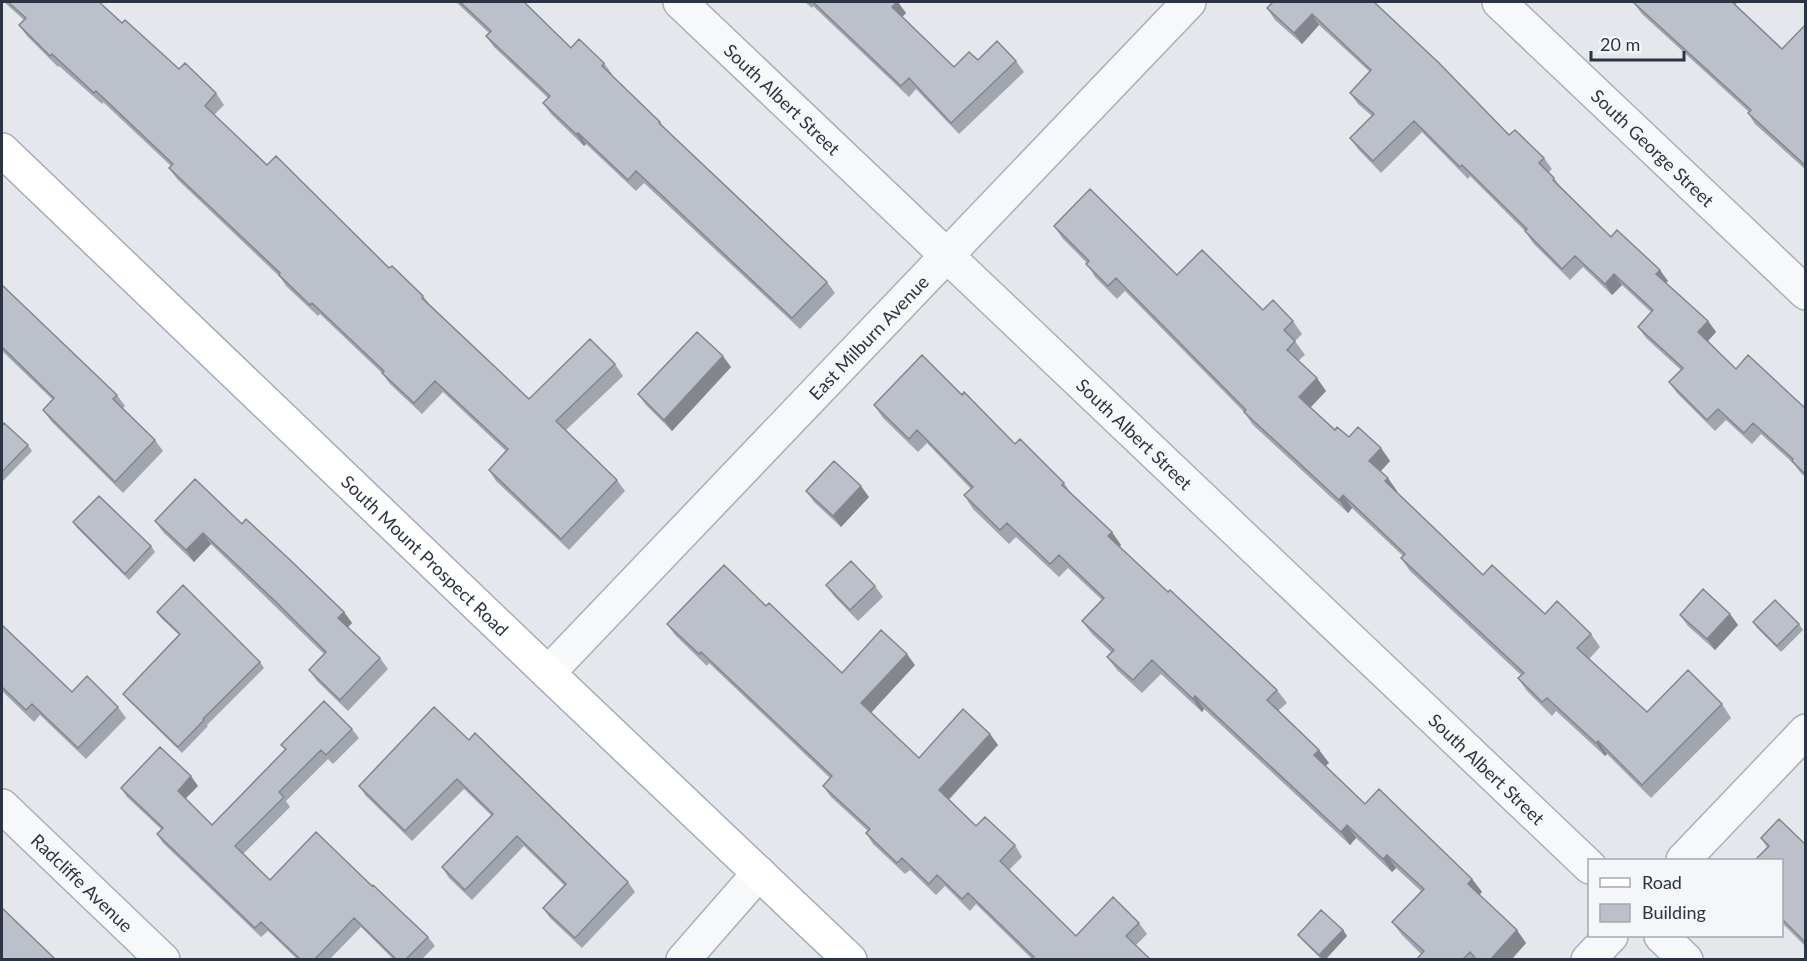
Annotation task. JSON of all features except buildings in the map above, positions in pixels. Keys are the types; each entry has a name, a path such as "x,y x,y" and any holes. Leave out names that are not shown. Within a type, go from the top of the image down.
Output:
{"main road":[{"name":"South Mount Prospect Road","path":"2,150 850,960"}],"street":[{"name":"South Albert Street","path":"680,2 1588,865"},
{"name":"East Milburn Avenue","path":"548,673 1189,2"},
{"name":"South George Street","path":"1499,2 1806,292"},
{"path":"1685,859 1806,731"},
{"name":"Radcliffe Avenue","path":"2,806 163,960"},
{"path":"683,960 759,873"},
{"path":"1588,960 1610,937"},
{"path":"1662,937 1686,960"}]}
